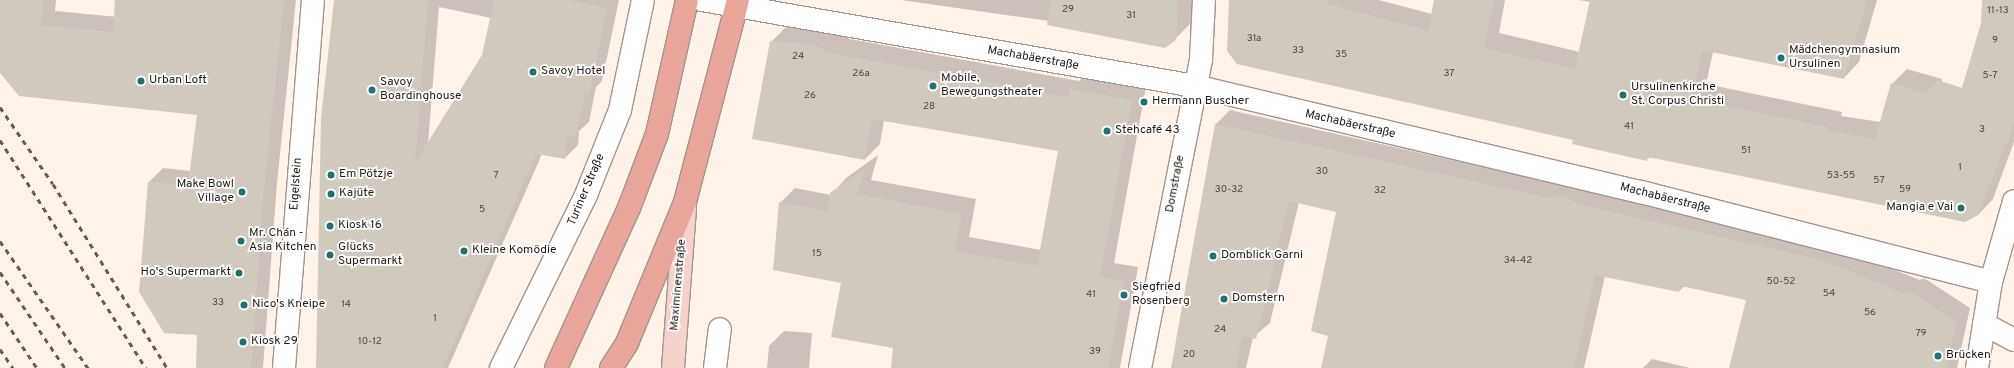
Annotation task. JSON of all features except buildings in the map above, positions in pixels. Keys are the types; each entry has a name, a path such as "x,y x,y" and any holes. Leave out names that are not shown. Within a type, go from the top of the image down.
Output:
{"main road":[{"path":"556,368 629,208 657,134 687,0"},
{"path":"611,368 627,343 686,202 737,3"},
{"name":"Maximinenstraße","path":"673,368 686,202"}],"street":[{"name":"Eigelstein","path":"284,368 313,0"},
{"name":"Turiner Straße","path":"501,368 586,195 620,110 643,0"},
{"name":"Machabäerstraße","path":"702,0 737,3 1195,86 1641,192 1991,282"},
{"name":"Domstraße","path":"1140,368 1201,59 1204,0"},
{"path":"1977,368 1991,282 2014,201"},
{"path":"1984,324 2014,340"},
{"path":"715,368 720,329"}],"railway":[{"path":"0,107 53,184 167,368"},
{"path":"0,140 146,368"},
{"path":"0,241 88,368"},
{"path":"0,272 65,368"},
{"path":"0,313 37,368"},
{"path":"0,349 13,368"}],"place":[{"name":"Mädchengymnasium Ursulinen","path":"1781,58"},
{"name":"Savoy Hotel","path":"533,72"},
{"name":"Urban Loft","path":"141,81"},
{"name":"Mobile, Bewegungstheater","path":"933,86"},
{"name":"Savoy Boardinghouse","path":"372,90"},
{"name":"Ursulinenkirche St. Corpus Christi","path":"1623,95"},
{"name":"Hermann Buscher","path":"1144,102"},
{"name":"Stehcafé 43","path":"1107,131"},
{"name":"Em Pötzje","path":"331,175"},
{"name":"Make Bowl Village","path":"242,192"},
{"name":"Kajüte","path":"331,194"},
{"name":"Mangia e Vai","path":"1961,208"},
{"name":"Kiosk 16","path":"330,226"},
{"name":"Mr. Chán - Asia Kitchen","path":"241,241"},
{"name":"Kleine Komödie","path":"464,251"},
{"name":"Glücks Supermarkt","path":"330,255"},
{"name":"Domblick Garni","path":"1213,256"},
{"name":"Ho's Supermarkt","path":"239,273"},
{"name":"Siegfried Rosenberg","path":"1124,295"},
{"name":"Domstern","path":"1224,299"},
{"name":"Nico's Kneipe","path":"244,305"},
{"name":"Kiosk 29","path":"243,342"},
{"name":"Brücken","path":"1938,356"}]}
